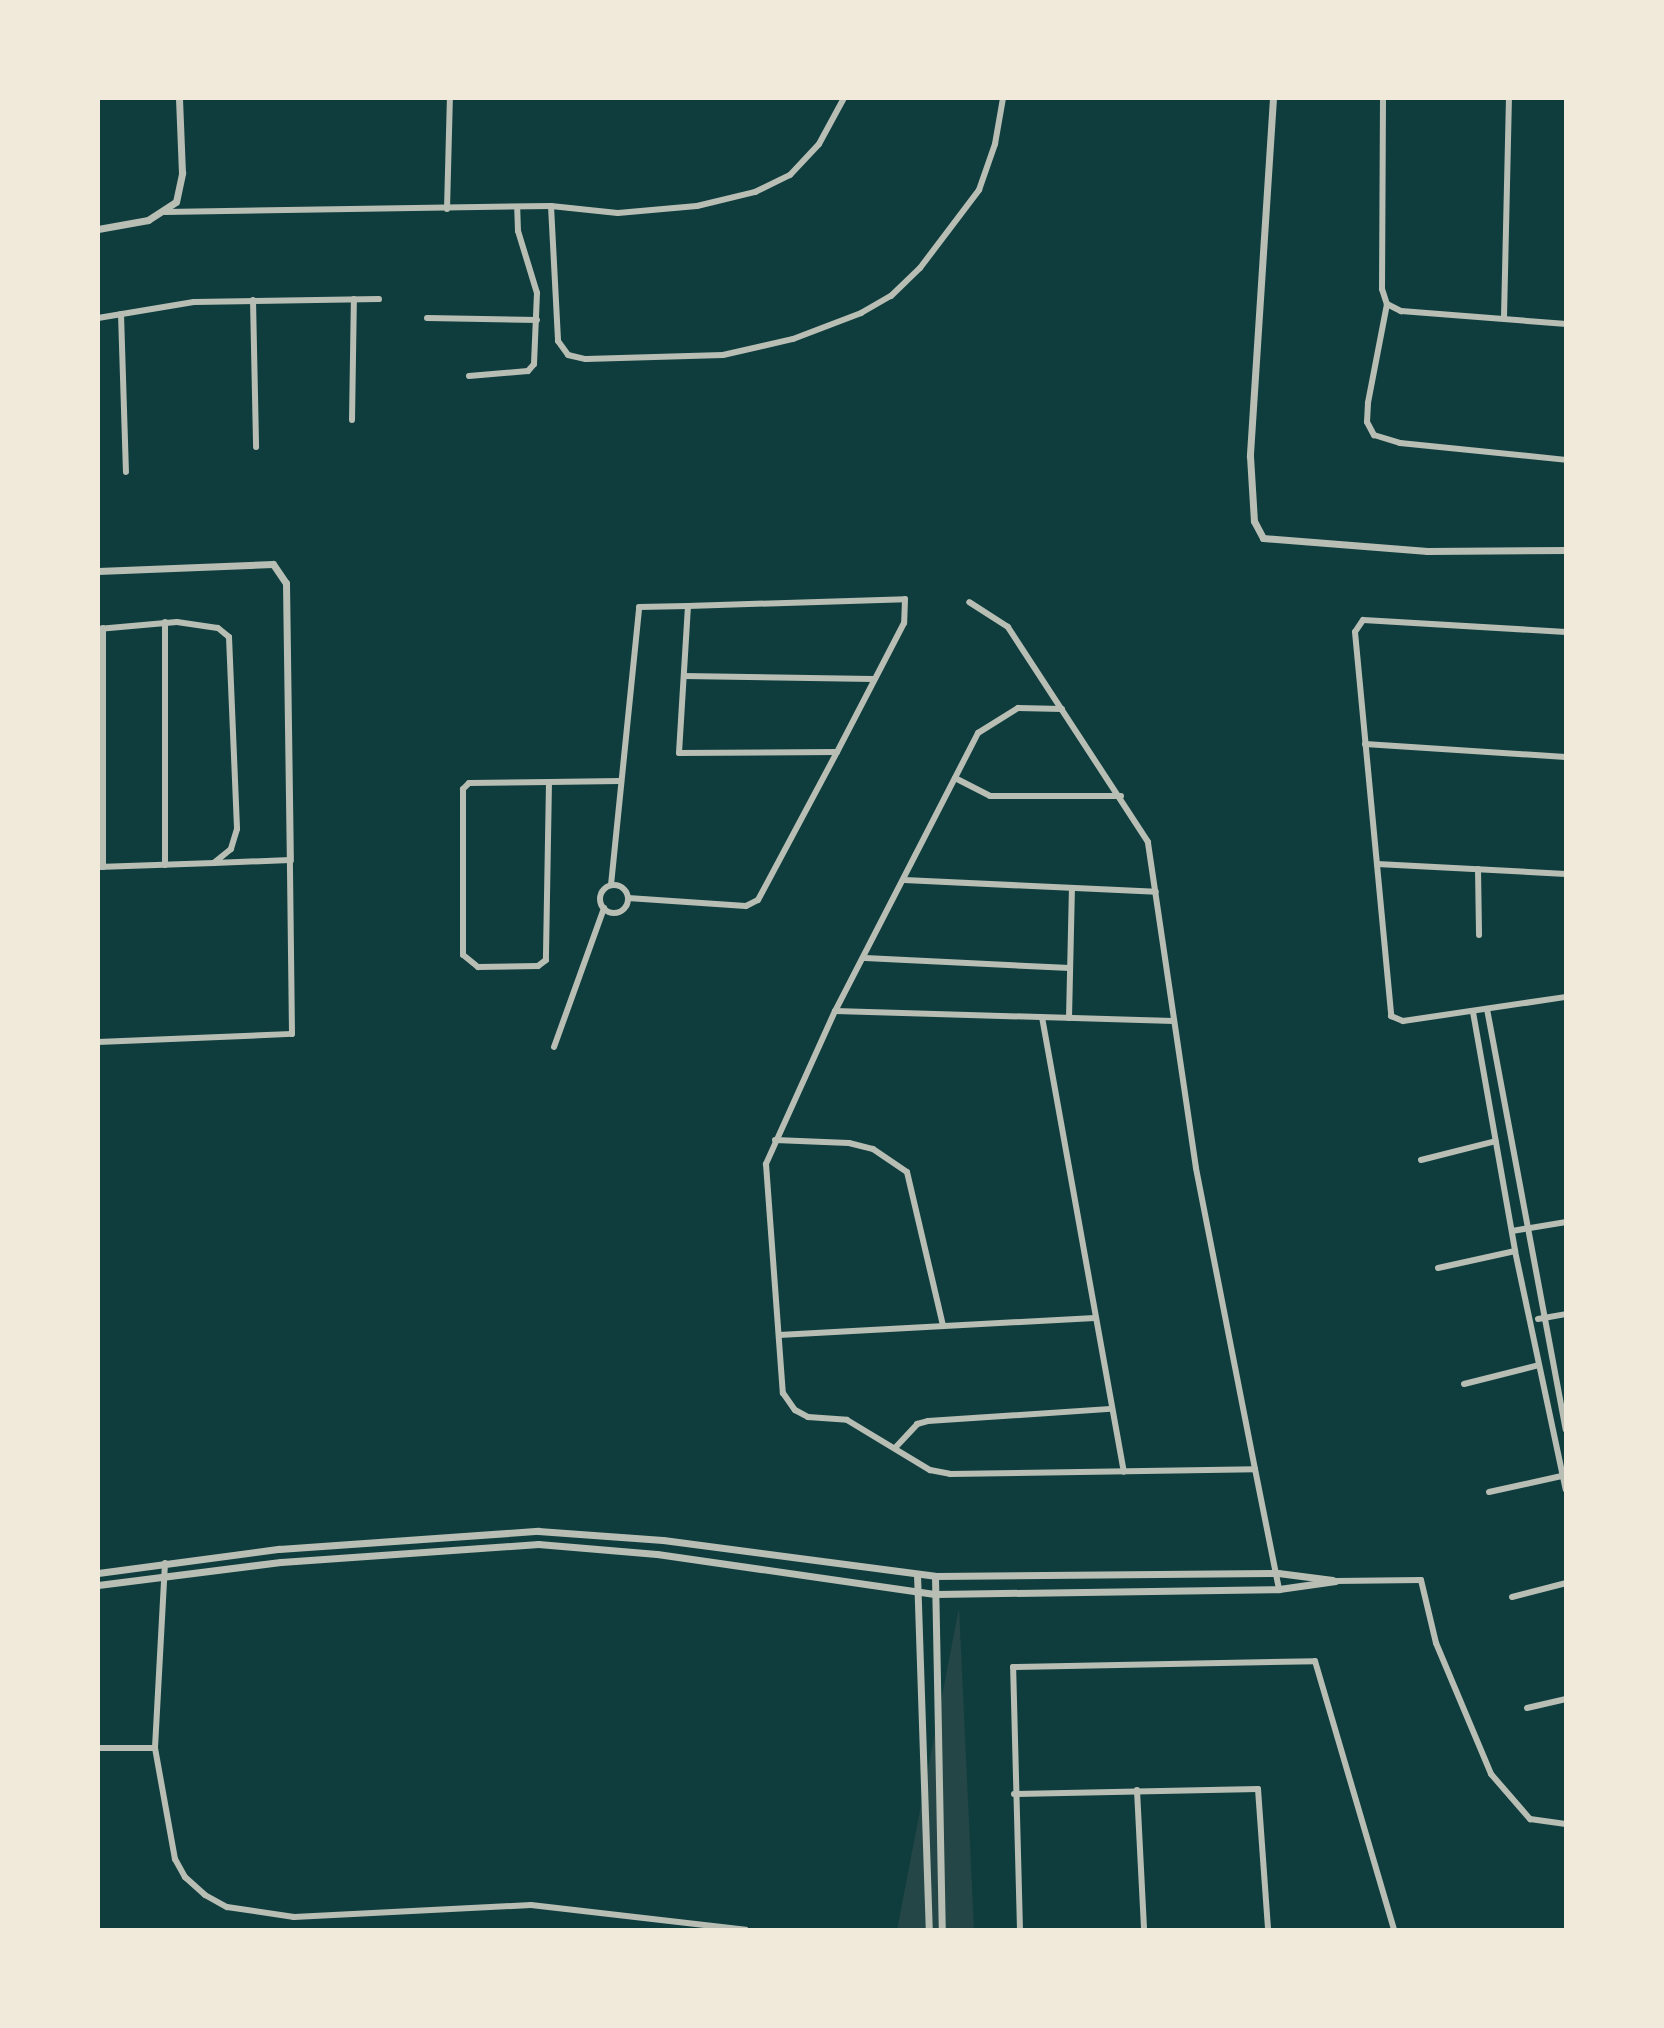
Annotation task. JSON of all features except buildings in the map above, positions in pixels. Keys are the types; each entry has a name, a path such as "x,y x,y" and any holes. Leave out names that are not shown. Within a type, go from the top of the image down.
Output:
{"street":[{"path":"165,212 181,189 179,98"},
{"path":"447,209 450,98"},
{"path":"98,229 165,212 551,206 653,211 755,192 804,162 844,98"},
{"path":"551,206 558,341 568,355 586,359 723,355 793,339 861,313 891,296 920,268 979,190 995,144 1003,98"},
{"path":"1273,98 1250,456 1254,521 1263,538 1427,551 1566,550"},
{"path":"1383,98 1382,289 1387,304 1367,422 1374,435 1400,443 1566,460"},
{"path":"1504,317 1509,98"},
{"path":"469,376 532,368 537,293 518,231 517,207"},
{"path":"352,420 354,299"},
{"path":"98,318 194,302 379,299"},
{"path":"253,300 256,447"},
{"path":"1387,304 1401,311 1566,324"},
{"path":"121,314 126,472"},
{"path":"427,318 537,320"},
{"path":"98,571 273,564 286,583 292,1034 98,1042"},
{"path":"554,1047 604,908 601,895 611,885 639,607 905,599 904,623 758,900 746,906 628,898"},
{"path":"969,602 1008,627 1121,796 1148,842 1196,1168 1279,1589"},
{"path":"688,606 679,753 837,752"},
{"path":"1566,632 1363,620 1355,632 1391,1016 1403,1021 1566,997"},
{"path":"214,863 231,849 237,829 233,654 229,637 218,628 165,622 100,629 101,867 165,865 290,860"},
{"path":"165,622 165,865"},
{"path":"684,676 873,679"},
{"path":"1062,709 1018,708 997,718 978,733 865,958 835,1011 775,1140 766,1164 783,1393 795,1410 808,1417 847,1420 930,1470 950,1474 1255,1469"},
{"path":"1365,744 1566,757"},
{"path":"955,778 990,796 1121,796"},
{"path":"549,782 546,960 538,966 478,967 463,955 463,789 469,783 620,781"},
{"path":"1377,864 1566,874"},
{"path":"1478,869 1479,935"},
{"path":"904,880 1156,892"},
{"path":"611,885 624,889 628,898"},
{"path":"1069,1018 1072,888"},
{"path":"604,908 617,913 628,898"},
{"path":"865,958 1070,968"},
{"path":"1487,1009 1524,1229 1566,1430"},
{"path":"835,1011 1174,1021"},
{"path":"1473,1012 1515,1251 1566,1490"},
{"path":"1042,1017 1124,1472"},
{"path":"775,1140 849,1143 873,1149 907,1172 943,1326"},
{"path":"1421,1160 1496,1141"},
{"path":"1512,1231 1566,1222"},
{"path":"1438,1268 1515,1251"},
{"path":"1530,1320 1566,1314"},
{"path":"779,1335 1095,1318"},
{"path":"1464,1384 1539,1365"},
{"path":"895,1448 917,1424 928,1421 1111,1409"},
{"path":"1549,1411 1564,1410"},
{"path":"1489,1492 1564,1475"},
{"path":"98,1573 165,1563 538,1531 663,1540 935,1576 1278,1573 1335,1581"},
{"path":"98,1585 281,1562 538,1544 657,1554 936,1594 1279,1589 1335,1581 1421,1580 1436,1643 1491,1774 1530,1819 1566,1824"},
{"path":"165,1563 155,1748 175,1859 185,1877 227,1907 294,1917 531,1905 746,1930"},
{"path":"917,1574 929,1930"},
{"path":"935,1576 942,1930"},
{"path":"1512,1597 1566,1583"},
{"path":"1020,1930 1013,1667 1315,1661 1394,1930"},
{"path":"1527,1708 1566,1699"},
{"path":"98,1748 155,1748"},
{"path":"1014,1794 1258,1789 1268,1930"},
{"path":"1137,1790 1144,1930"}],"shaded area":[{"path":"959,1608 974,1930 897,1930"}]}
